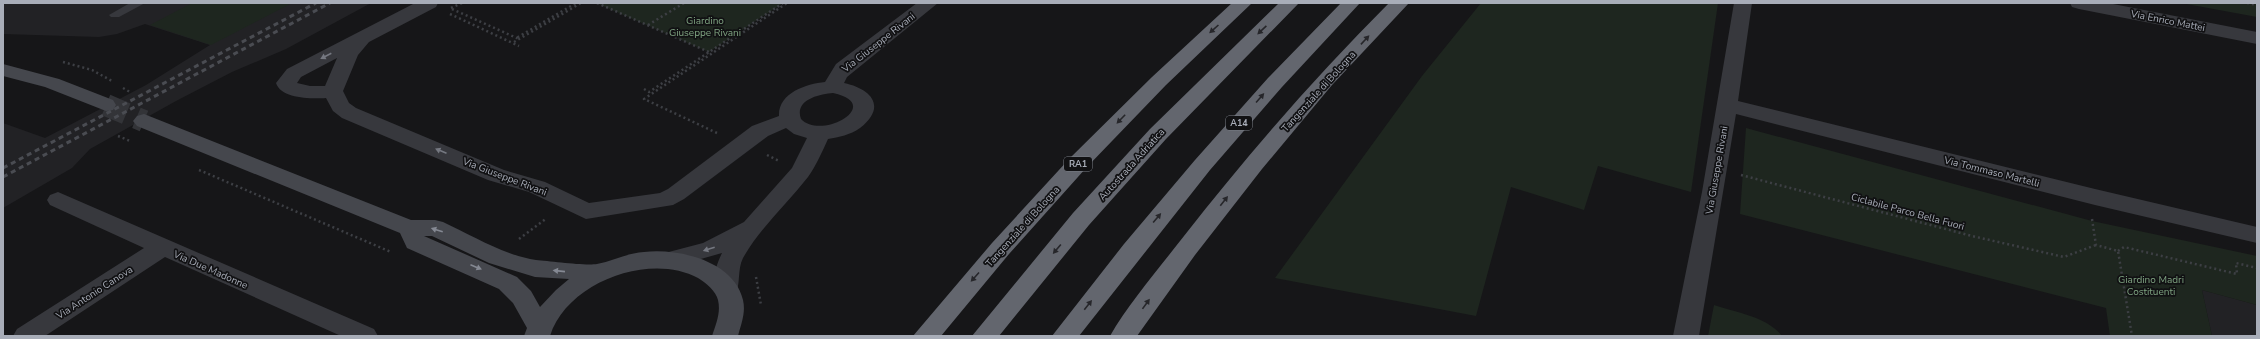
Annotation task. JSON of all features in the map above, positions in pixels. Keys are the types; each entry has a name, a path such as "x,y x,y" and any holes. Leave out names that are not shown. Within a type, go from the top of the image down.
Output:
{"highway":[{"name":"Tangenziale di Bologna","path":"926,336 973,279 1088,154 1166,74 1243,3"},
{"name":"Autostrada Adriatica","path":"985,336 1081,219 1158,134 1290,3"},
{"name":"A14","path":"1065,336 1132,248 1206,160 1293,61 1351,3"},
{"name":"Tangenziale di Bologna","path":"1123,336 1174,265 1242,178 1333,73 1400,3"}],"main road":[{"path":"3,70 52,83 106,105"},
{"path":"144,122 408,228 435,228 497,257 535,268 562,272 598,273"},
{"path":"408,228 416,242 508,283 522,297 536,333"},
{"path":"536,333 550,312 563,297 598,273 621,265 644,260 669,260 692,265 709,272 726,290 732,303 731,316 725,336"}],"street":[{"name":"Via Giuseppe Rivani","path":"833,86 837,76 843,68 929,3"},
{"name":"Via Giuseppe Rivani","path":"1686,336 1727,105 1743,3"},
{"name":"Via Enrico Mattei","path":"2079,3 2257,38"},
{"path":"361,39 349,54 333,91 311,94 303,93 287,86 286,83 294,72 361,39 437,4"},
{"name":"Via Giuseppe Rivani","path":"833,86 850,90 862,97 865,105 863,113 857,121 847,127 820,133 799,129 789,120 790,109 801,96 816,89 833,86"},
{"name":"Via Giuseppe Rivani","path":"333,91 340,106 349,113 496,175 537,187 580,209 591,211 665,200 676,194 767,127 789,120"},
{"name":"Via Tommaso Martelli","path":"1727,105 2095,197 2257,235"},
{"path":"726,290 728,266 733,255 755,224 801,171 820,133"},
{"name":"Via Due Madonne","path":"58,200 365,336"},
{"path":"669,260 710,249 725,243 755,224"},
{"name":"Via Antonio Canova","path":"26,336 163,247"}],"lane":[{"path":"115,16 139,3"}],"path":[{"path":"462,3 445,12 514,42 519,46"},
{"path":"519,39 518,37 576,3"},
{"path":"514,42 580,3"},
{"path":"597,3 709,52"},
{"path":"648,25 684,3"},
{"path":"644,89 649,92 783,3"},
{"path":"787,3 644,100 801,171"},
{"path":"2247,3 2257,5"},
{"path":"437,4 519,39"},
{"path":"118,136 133,142"},
{"name":"Ciclabile Parco Bella Fuori","path":"1716,169 1960,233 2064,257 2096,245"},
{"path":"198,170 394,253"},
{"path":"2095,197 2092,221 2096,245 2118,251 2124,247 2237,274 2236,263 2257,268"},
{"path":"2118,251 2132,336"},
{"path":"754,271 761,300 760,308"}],"shaded area":[{"path":"3,3 371,3 286,49 232,72 176,101 90,149 72,168 3,208 3,123 45,138 146,85 210,45 145,24 117,34 99,37 3,34"},
{"path":"2202,290 2257,305 2257,336 2212,336"}],"green space":[{"path":"192,3 292,3 211,45 150,25"},
{"name":"Giardino Giuseppe Rivani","path":"596,3 783,3 709,52"},
{"path":"1481,3 1718,3 1691,192 1598,166 1584,210 1511,187 1476,316 1275,278 1422,76"},
{"path":"2181,3 2257,3 2257,17"},
{"name":"Giardino Madri Costituenti","path":"1746,128 2092,221 2257,256 2257,305 2202,290 2212,336 2110,336 2106,308 1740,214"},
{"path":"1714,305 1760,320 1768,324 1782,336 1708,336"}],"tunnel":[{"path":"106,105 144,121"}],"railway":[{"path":"3,168 316,3"},
{"path":"3,177 330,3"}]}
